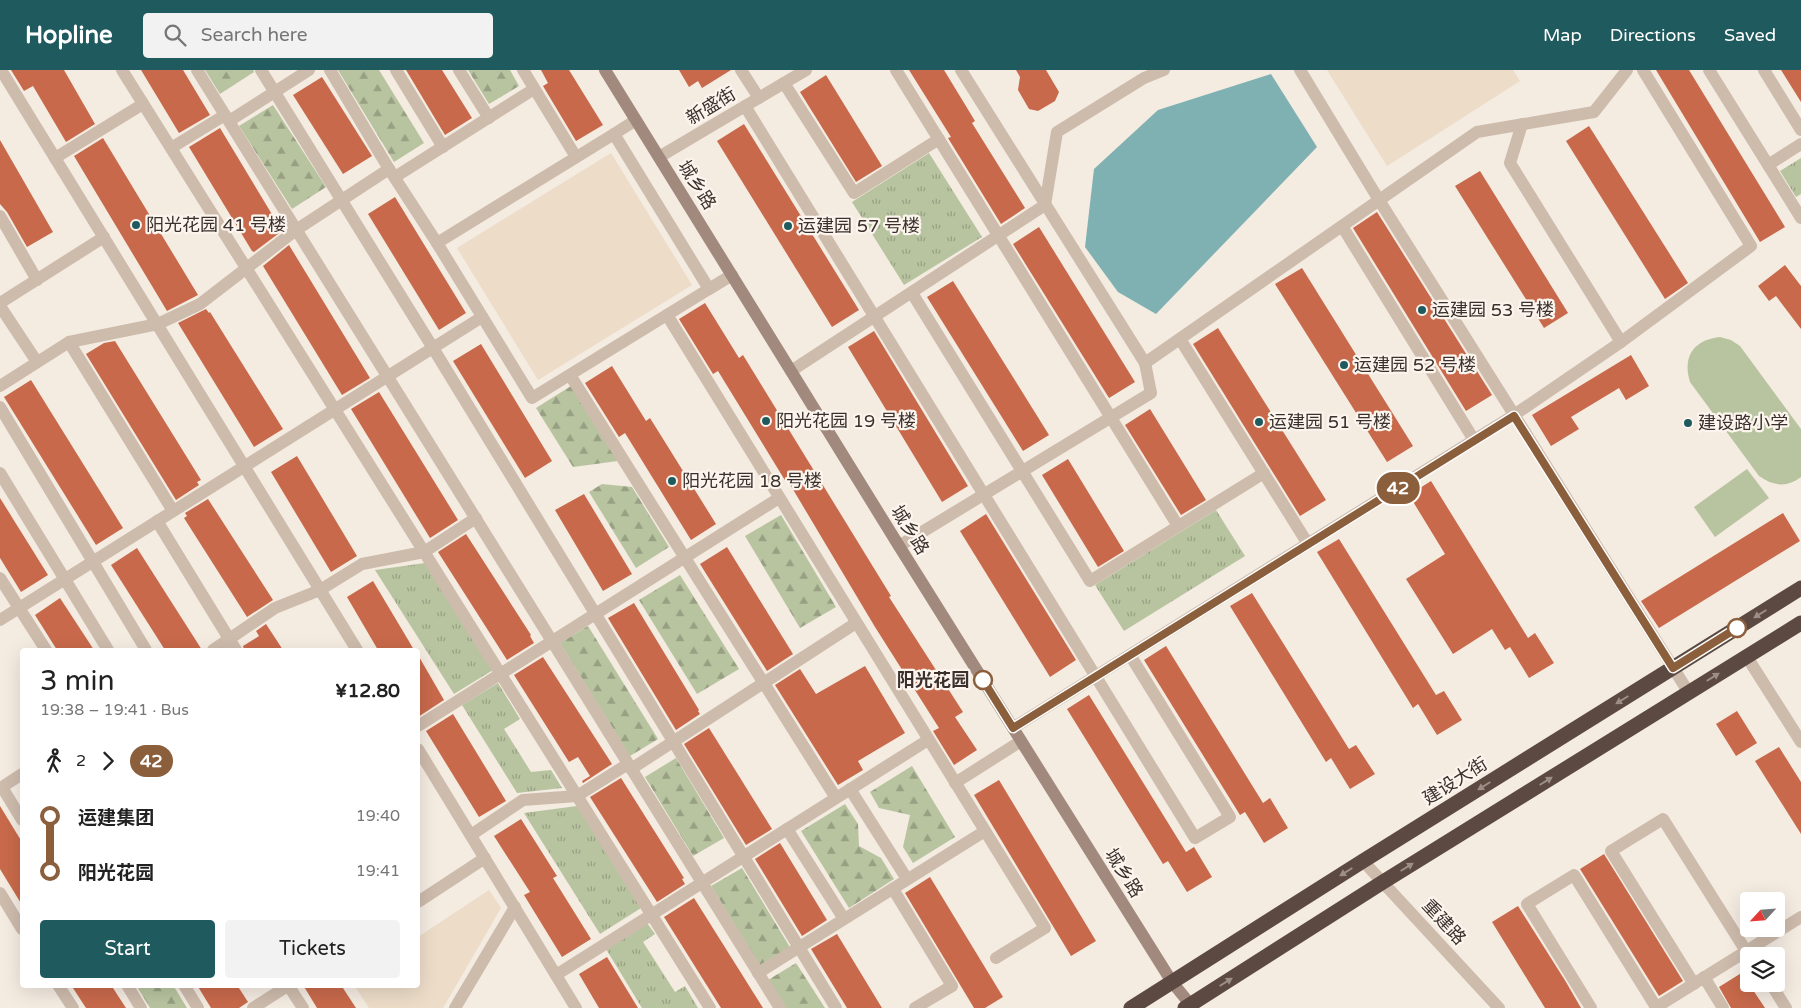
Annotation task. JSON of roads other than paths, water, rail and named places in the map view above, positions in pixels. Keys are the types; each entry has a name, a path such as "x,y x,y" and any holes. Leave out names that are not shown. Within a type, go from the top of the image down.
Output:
{"highway":[{"name":"建设大街","path":"1131,1008 1363,860 1801,588"},
{"path":"1188,1006 1383,882 1801,623"}],"main road":[{"name":"城乡路","path":"605,70 899,546 1188,1006"}],"street":[{"path":"2,70 356,648"},
{"path":"122,70 710,1008"},
{"path":"197,70 780,1008"},
{"path":"261,70 836,1008"},
{"path":"171,148 274,92 309,70"},
{"path":"330,70 532,398 732,276"},
{"path":"396,70 443,147"},
{"path":"459,70 489,118"},
{"path":"523,70 576,157"},
{"path":"741,70 758,98"},
{"name":"新盛街","path":"659,157 806,70"},
{"path":"896,70 1178,526"},
{"path":"899,546 1151,393 1144,363 961,70"},
{"path":"791,371 1046,206 1057,132 1141,74 1164,70"},
{"path":"1300,70 1379,200 1689,693"},
{"path":"1144,363 1477,132 1594,112 1627,70"},
{"path":"1013,728 1514,416 1620,342 1751,246 1643,70"},
{"path":"1709,70 1801,218"},
{"path":"1764,70 1801,130"},
{"path":"784,83 854,193 939,139"},
{"path":"0,386 69,342 158,324 200,304 296,230 342,200 443,147 534,89"},
{"path":"55,158 143,104"},
{"path":"745,106 1195,838 1230,816 1130,655"},
{"path":"437,243 636,120"},
{"path":"1522,124 1510,163 1620,342"},
{"path":"614,134 709,289"},
{"path":"1768,164 1801,144"},
{"path":"0,216 37,280"},
{"path":"1342,226 1474,440"},
{"path":"37,362 0,305 104,237"},
{"path":"912,293 1090,581 1264,473"},
{"path":"667,315 1045,928 996,958"},
{"path":"0,620 482,317"},
{"path":"1180,339 1308,544"},
{"path":"69,342 173,512"},
{"path":"570,375 836,798"},
{"path":"0,407 145,648"},
{"path":"0,473 107,648"},
{"path":"420,725 780,498"},
{"path":"220,648 233,644 275,608 320,590 362,564 424,552 476,518"},
{"path":"157,521 233,644"},
{"path":"0,578 45,648"},
{"path":"471,835 523,800 577,796 674,741 856,623"},
{"path":"1747,656 1801,742"},
{"path":"556,975 928,740"},
{"path":"955,783 1021,741"},
{"path":"420,752 576,1008"},
{"path":"20,775 2,787 20,817"},
{"path":"850,789 907,879"},
{"path":"1723,1008 1699,981 1611,851 1663,819 1747,947"},
{"path":"787,829 844,919"},
{"path":"758,973 984,831"},
{"path":"420,901 485,858"},
{"name":"重建路","path":"1363,860 1499,1008"},
{"path":"1591,1008 1527,904 1574,875 1655,1008 1740,958"},
{"path":"893,889 952,986 915,1008"},
{"path":"0,894 20,926"},
{"path":"455,1008 514,907"},
{"path":"1757,947 1801,917"},
{"path":"60,988 73,1008"},
{"path":"129,988 141,1008"},
{"path":"186,988 198,1008"},
{"path":"253,1008 283,988"},
{"path":"290,988 303,1008"},
{"path":"1776,992 1786,1008"}],"water":[{"path":"1271,74 1317,147 1156,314 1118,292 1085,247 1094,169 1158,110"}],"place":[{"name":"阳光花园 41 号楼","path":"136,225"},
{"name":"运建园 57 号楼","path":"788,226"},
{"name":"运建园 53 号楼","path":"1422,310"},
{"name":"运建园 52 号楼","path":"1344,365"},
{"name":"阳光花园 19 号楼","path":"766,421"},
{"name":"运建园 51 号楼","path":"1259,422"},
{"name":"建设路小学","path":"1688,423"},
{"name":"阳光花园 18 号楼","path":"672,481"},
{"name":"阳光花园","path":"983,680"}]}
